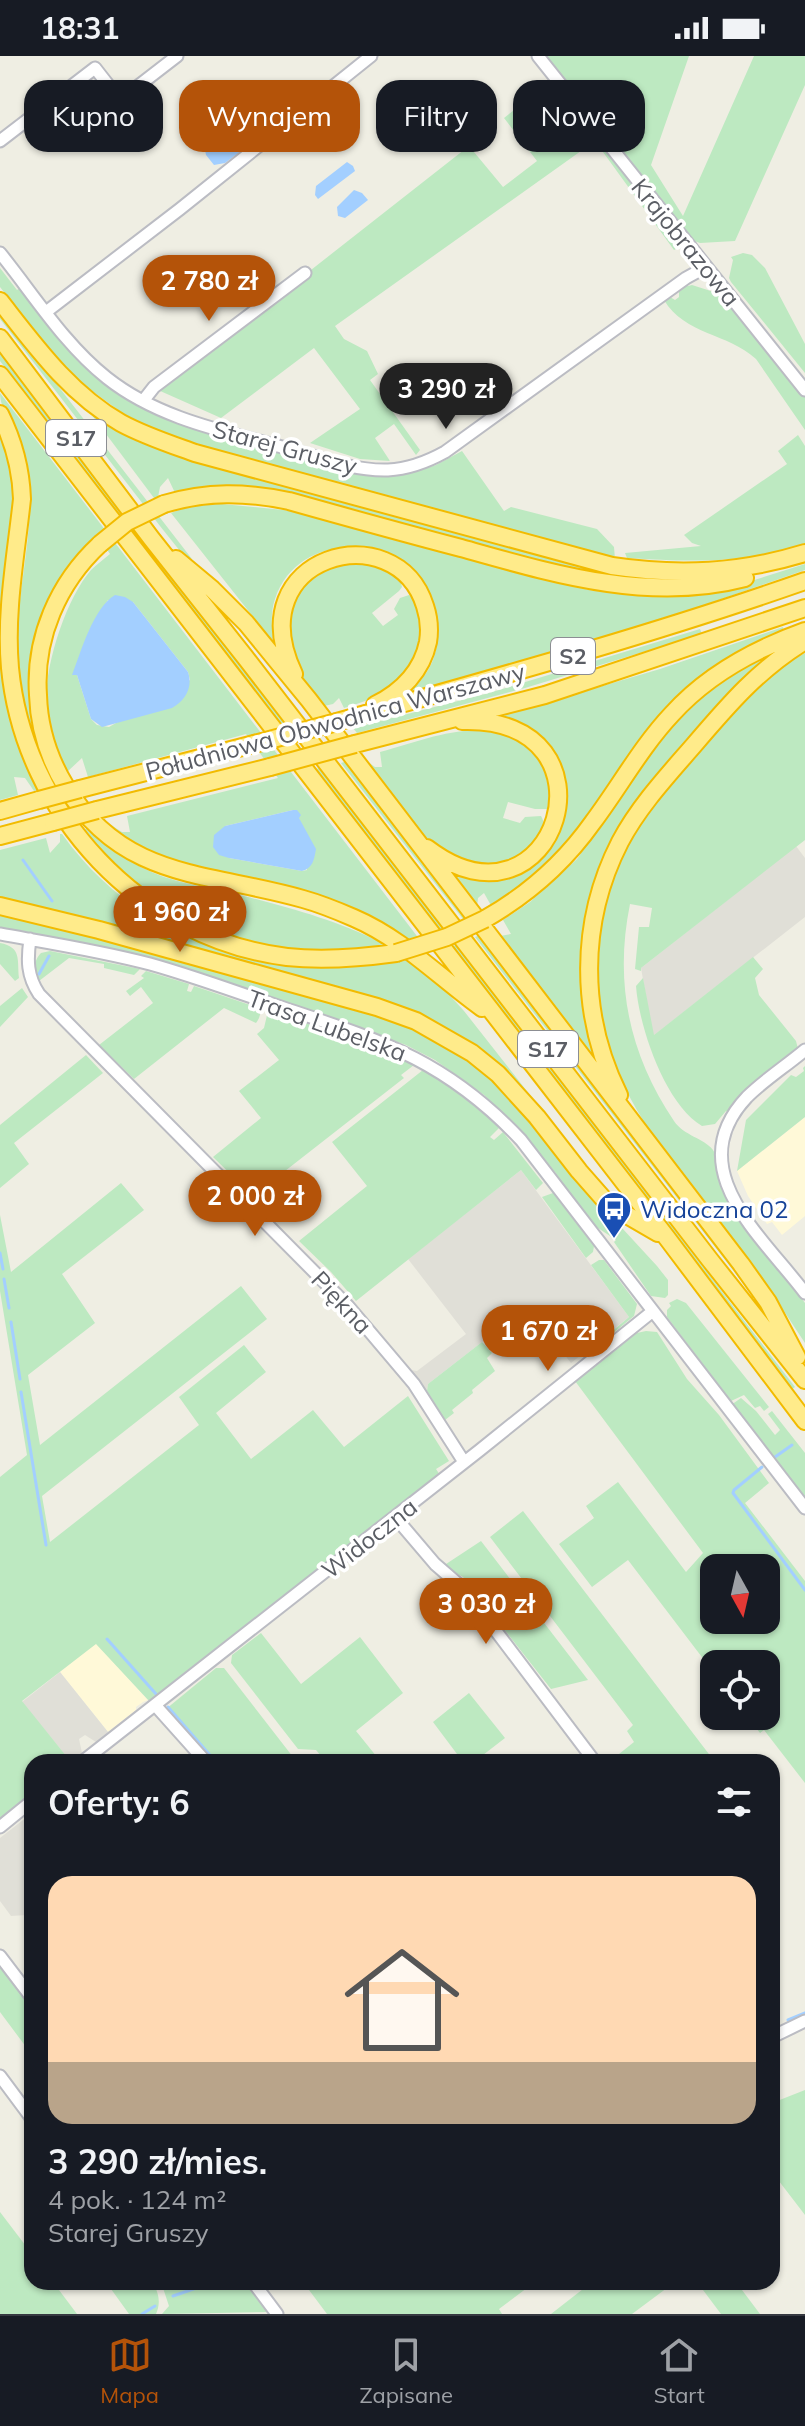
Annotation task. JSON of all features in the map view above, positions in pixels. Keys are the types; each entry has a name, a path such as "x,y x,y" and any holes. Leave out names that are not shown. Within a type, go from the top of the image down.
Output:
{"highway":[{"path":"0,301 41,354 90,402 154,439 195,453 612,566 686,573 733,570 805,556"},
{"name":"S17","path":"0,338 151,538 805,1380"},
{"name":"S17","path":"0,375 805,1421"},
{"path":"0,414 11,436 22,480 9,630 10,668 24,735 42,781 75,834 132,891 184,925 249,949 306,958 348,959 396,953 447,937 485,919 526,893 561,862 595,820 650,739 691,695 738,660 805,631"},
{"path":"498,1020 400,943 359,920 302,898 199,877 162,866 129,850 89,818 66,786 50,754 38,710 37,684 42,640 56,603 79,566 127,522 164,504 221,493 254,494 289,501 534,568 592,582 629,586 658,588 710,584 765,572 805,556"},
{"path":"151,538 212,589 246,623 309,700 600,1082 636,1124 768,1302 805,1372"},
{"path":"309,700 285,656 281,639 281,622 290,592 311,568 344,555 378,558 394,566 415,584 422,597 430,633 426,651 419,667 397,691 337,722"},
{"name":"Południowa Obwodnica Warszawy","path":"0,811 582,654 805,581"},
{"name":"Południowa Obwodnica Warszawy","path":"0,836 545,695 805,608"},
{"path":"636,1124 604,1062 589,993 591,934 608,868 639,813 708,729 774,660 805,641"},
{"path":"411,834 457,867 474,872 491,872 519,865 534,855 550,835 557,816 559,794 549,759 523,734 493,723 437,722"},
{"path":"0,906 349,999 427,1027 472,1053 498,1074 519,1095 608,1204 667,1238"}],"street":[{"path":"0,141 95,68 120,100 177,56"},
{"path":"46,312 371,56"},
{"name":"Krajobrazowa","path":"538,56 805,390"},
{"path":"0,253 95,368 143,401 154,387 305,273"},
{"name":"Starej Gruszy","path":"143,401 202,425 339,463 373,470 405,468 428,461 468,437 686,278 706,267"},
{"name":"Trasa Lubelska","path":"0,934 172,970 360,1034 424,1061 471,1093 521,1140 805,1508"},
{"name":"Piękna","path":"30,939 28,966 39,994 352,1310 414,1384 464,1462"},
{"path":"805,1050 740,1106 726,1130 721,1158 725,1181 735,1204 805,1293"},
{"name":"Widoczna","path":"92,1754 653,1311"},
{"path":"395,1517 435,1564 465,1590 589,1754"},
{"path":"155,1705 199,1754"},
{"path":"0,1827 24,1808"},
{"path":"0,1956 24,1988"},
{"path":"780,2033 805,2021"},
{"path":"0,2076 24,2108"},
{"path":"259,2290 277,2314"}],"shaded area":[{"path":"796,846 805,858 805,917 653,1036 641,968"},
{"path":"805,1117 805,1216 782,1235 772,1222 767,1224 748,1196 737,1171"},
{"path":"521,1170 629,1317 571,1363 527,1307 428,1384 427,1391 411,1370 417,1371 466,1334 408,1259"},
{"path":"96,1643 148,1700 108,1732 60,1672"},
{"path":"60,1672 108,1732 96,1742 85,1735 79,1739 82,1753 64,1754 22,1702"},
{"path":"24,1819 24,1915 11,1916 0,1901 0,1838"}],"green space":[{"path":"538,56 689,56 651,165 683,216 754,56 805,56 805,85 735,241 700,243 691,240 674,250 603,152 645,152 645,80 552,80 555,78"},
{"path":"513,111 513,130 504,118"},
{"path":"461,152 474,152 503,187 537,161 530,152 580,152 335,326 344,339 367,351 378,374 370,380 420,450 416,455 394,424 375,438 390,461 360,459 310,443 360,409 314,348 221,418 158,390"},
{"path":"743,253 752,255 765,268 805,344 805,373 731,282 731,257"},
{"path":"0,268 17,290 21,287 58,336 160,415 362,475 399,475 421,470 462,451 504,511 511,507 597,529 614,547 615,559 234,456 146,426 77,380 59,362 0,287"},
{"path":"686,284 720,292 805,396 805,430 756,359 745,350 695,327 673,312 664,300 670,297 675,300"},
{"path":"0,311 192,559 184,556 160,526 0,319"},
{"path":"0,352 126,516 122,519 0,361"},
{"path":"0,393 420,940 409,943 156,856 112,830 111,825 122,832 130,832 127,816 278,778 246,734 88,777 82,758 67,772 48,722 48,679 57,638 72,600 91,570 110,554 98,536 61,577 41,619 32,713 39,753 23,698 17,654 29,524 28,474 21,443","holes":["108,600 133,602 188,672 190,680 109,727 97,725 91,719 77,675 89,631","293,810 299,818 307,870 229,858 225,826"]},
{"path":"85,406 112,423 393,514 575,563 691,580 646,580 578,572 289,495 176,495 168,478 160,487 157,502"},
{"path":"0,434 13,481 14,507 1,636 3,676 15,735 37,790 34,791 25,778 14,777 18,795 0,800"},
{"path":"798,435 805,446 805,544 781,551 716,560 627,558 625,553 701,546 684,535 787,464 778,451"},
{"path":"222,504 294,511 537,577 589,590 621,594 647,596 716,592 805,564 805,570 630,631 404,695 429,668 437,642 433,600 418,576 395,558 368,549 339,548 312,556 290,573 275,599 273,642 171,513 192,505"},
{"path":"136,528 286,723 280,724 131,531"},
{"path":"357,562 388,571 400,579 402,587 399,591 372,613 383,626 398,615 394,609 400,598 409,595 415,598 422,619 422,640 411,669 388,689 344,708 339,698 333,704 324,706 375,767 382,767 380,752 456,732 494,732 529,748 546,768 550,791 548,809 508,802 503,818 520,823 525,817 541,816 544,827 541,837 522,854 495,864 471,864 435,846 417,830 305,683 290,648 290,608 308,581 322,571"},
{"path":"783,627 784,632 733,657 551,866 493,909 484,893 478,898 477,907 446,867 476,877 545,850 555,836 566,802 560,768 552,753 490,719 660,669"},
{"path":"700,629 702,634 525,688 357,733 353,728 489,693"},
{"path":"805,653 805,840 641,971 635,969 639,927 649,927 652,908 630,904 624,962 629,1017 646,1070 678,1126 713,1150 719,1181 728,1202 805,1303 805,1343 751,1263 667,1155 637,1110 612,1060 599,1004 597,975 602,918 609,891 637,830 751,693"},
{"path":"762,658 765,662 726,698 593,889 583,935 581,980 588,1035 600,1073 500,936 511,934 503,920 530,902 577,859 666,733 709,690"},
{"path":"347,761 471,921 466,923 341,763"},
{"path":"321,768 447,931 442,933 315,769"},
{"path":"91,828 127,859 144,869 314,916 382,943 384,950 298,952 213,928 143,888 81,830"},
{"path":"60,834 94,872 131,904 172,929 216,948 263,960 311,966 360,966 409,959 436,980 464,1011 611,1198 449,1034 0,901 0,850 46,838 50,853 60,842"},
{"path":"0,911 355,1007 431,1033 494,1077 599,1203 657,1266 668,1280 668,1295 665,1298 651,1296 614,1242 616,1240 589,1222 555,1172 513,1123 484,1095 435,1060 406,1045 328,1017 175,967 0,930"},
{"path":"480,935 737,1271 767,1314 475,937"},
{"path":"0,943 12,948 17,955 19,978 15,981 0,964"},
{"path":"456,945 795,1387 791,1390 451,947"},
{"path":"50,951 140,969 134,975 104,968 104,964 69,958 39,981 35,963 41,953"},
{"path":"753,957 763,969 755,978 759,995 796,1041 798,1049 742,1094 715,1124 702,1126 676,1101 656,1063 642,1022 636,986 643,978 654,1035"},
{"path":"146,971 189,984 187,991 191,992 194,986 259,1008 259,1018 256,1023 224,1008 134,1079 99,1045 153,1003 141,987 130,996 126,991 144,978 141,976"},
{"path":"22,988 28,997 0,1027 0,1006"},
{"path":"268,1011 385,1049 414,1065 401,1075 404,1078 253,1196 213,1157 261,1118 239,1091 279,1060 257,1034 264,1028"},
{"path":"86,1055 103,1073 14,1143 29,1164 0,1188 0,1125"},
{"path":"805,1066 805,1117 737,1171 746,1120 791,1075 796,1077 804,1071"},
{"path":"423,1070 499,1128 490,1137 494,1140 503,1132 543,1183 536,1190 521,1170 356,1301 299,1241 367,1186 332,1142"},
{"path":"121,1183 144,1210 62,1274 95,1323 28,1375 40,1445 241,1286 267,1319 42,1496 50,1542 199,1425 179,1397 244,1345 266,1372 216,1413 251,1459 313,1410 344,1447 408,1396 449,1461 436,1469 440,1475 150,1702 96,1644 22,1701 65,1754 24,1754 24,1799 0,1818 0,1477 27,1455 0,1291 0,1215 11,1272"},
{"path":"553,1193 594,1246 593,1252 586,1258 542,1197"},
{"path":"604,1260 637,1304 634,1316 612,1334 629,1317 591,1265"},
{"path":"677,1299 686,1303 769,1407 764,1411 760,1406 755,1408 744,1395 731,1401 667,1317 671,1306 669,1303"},
{"path":"657,1332 687,1379 719,1415 769,1483 745,1503 805,1581 805,1783 764,1730 780,1730 780,1650 700,1650 700,1655 628,1560 592,1587 559,1544 594,1518 586,1506 618,1482 686,1572 700,1556 700,1634 780,1634 780,1554 702,1554 575,1381 637,1333"},
{"path":"482,1342 492,1353 487,1358 495,1371 472,1390 473,1393 445,1420 427,1391 428,1384"},
{"path":"741,1398 775,1435 780,1430 768,1414 772,1411 805,1453 805,1500 731,1405"},
{"path":"523,1511 709,1754 619,1754 634,1742 627,1731 633,1725 490,1537"},
{"path":"481,1541 588,1680 551,1689 463,1577 443,1566"},
{"path":"261,1633 301,1684 360,1637 403,1693 356,1731 375,1754 319,1754 316,1750 298,1749 231,1663 232,1655"},
{"path":"216,1668 224,1668 291,1754 203,1754 166,1709"},
{"path":"469,1693 505,1738 484,1754 457,1754 433,1722"},
{"path":"0,1961 24,1992 24,2044 0,2012"},
{"path":"805,2090 805,2215 780,2182 780,2100"},
{"path":"0,2212 24,2244 24,2290 59,2290 77,2314 0,2314"},
{"path":"112,2290 156,2290 156,2314 129,2314"},
{"path":"164,2290 254,2290 270,2312 162,2314 169,2306"},
{"path":"309,2290 524,2290 499,2309 502,2314 327,2314"},
{"path":"582,2290 664,2290 632,2314 551,2314"},
{"path":"703,2290 742,2290 760,2314 721,2314"}],"water":[{"path":"205,152 240,152 225,163 214,165"},
{"path":"347,162 355,171 318,199 316,186"},
{"path":"354,190 368,200 345,218 338,216 337,207"},
{"path":"115,595 133,602 188,672 190,683 185,697 172,708 102,727 91,719 77,675 72,675 94,620"},
{"path":"293,810 301,815 299,818 316,849 312,863 306,870 229,858 219,855 213,847 214,835 225,826"}],"waterway":[{"path":"23,860 52,901"},
{"path":"39,974 49,956"},
{"path":"0,1253 3,1269"},
{"path":"4,1279 9,1308"},
{"path":"11,1322 20,1379"},
{"path":"21,1392 46,1545"},
{"path":"775,1457 792,1445"},
{"path":"762,1467 733,1493 805,1590"},
{"path":"107,1639 156,1694"},
{"path":"168,1707 209,1754"},
{"path":"788,2020 805,2013"},
{"path":"173,2296 191,2290"},
{"path":"142,2314 155,2306"}],"place":[{"name":"Widoczna 02","path":"614,1240"}]}
